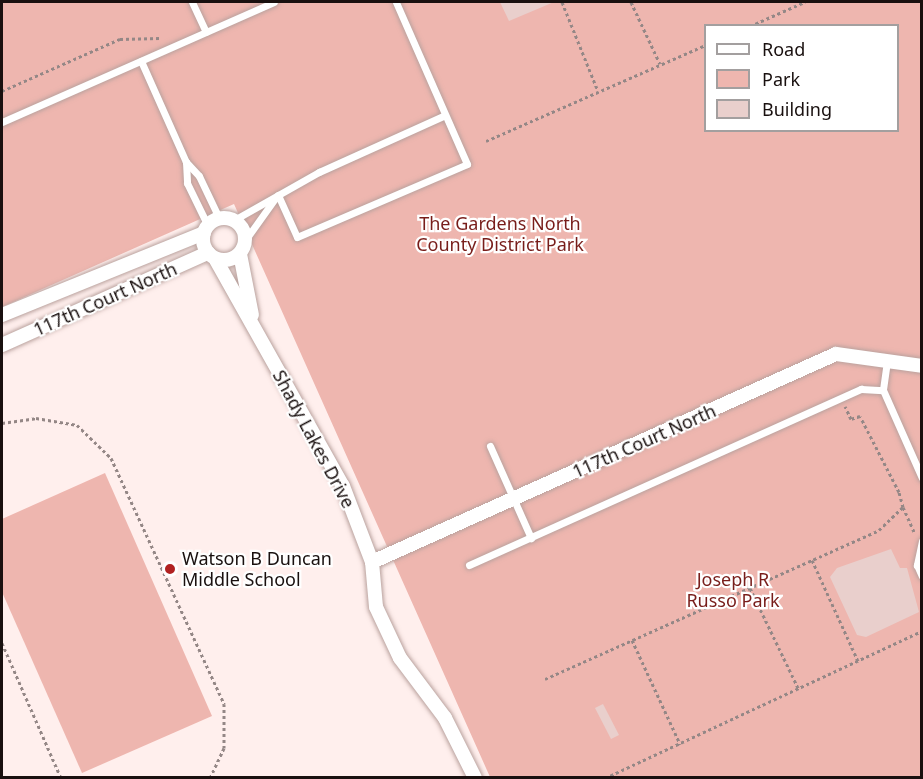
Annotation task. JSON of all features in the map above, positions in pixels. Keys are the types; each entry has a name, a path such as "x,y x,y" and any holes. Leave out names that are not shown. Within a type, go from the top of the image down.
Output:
{"street":[{"path":"210,226 234,220 246,239 240,254"},
{"name":"Shady Lakes Drive","path":"210,226 212,257 254,326 343,486 372,562 376,607 400,658 445,718 474,777"},
{"name":"117th Court North","path":"2,315 210,226"},
{"name":"Shady Lakes Drive","path":"240,254 254,326"},
{"name":"117th Court North","path":"2,345 212,257 240,254"},
{"name":"117th Court North","path":"372,562 836,354 887,359 921,366"}],"lane":[{"path":"192,2 206,32"},
{"path":"2,123 274,2"},
{"path":"278,195 297,237 467,164 396,2"},
{"path":"141,61 186,162 200,176 210,226"},
{"path":"234,220 278,195 446,115"},
{"path":"186,162 187,183 210,226"},
{"path":"246,239 278,195"},
{"path":"887,359 883,390 921,478"},
{"path":"470,565 861,389 883,390"},
{"path":"490,446 531,538"},
{"path":"921,541 917,565 921,576"}],"path":[{"path":"562,2 598,92"},
{"path":"632,2 660,64"},
{"path":"755,24 805,2"},
{"path":"2,91 120,39 157,39 168,35"},
{"path":"486,141 704,45"},
{"path":"545,679 879,530 903,507 860,416 851,419"},
{"path":"2,423 36,418 77,425 111,458 224,704 224,748 210,777"},
{"path":"812,560 859,663"},
{"path":"750,588 799,690"},
{"path":"605,777 859,663 921,631"},
{"path":"632,640 680,744"},
{"path":"2,643 61,777"}],"green space":[{"name":"The Gardens North County District Park","path":"2,2 921,2 921,777 490,777 234,204 2,307"},
{"path":"105,473 212,716 82,773 2,592 2,519"}],"building":[{"path":"500,2 554,2 509,21"},
{"path":"891,549 900,568 907,568 919,612 866,637 857,635 830,577 837,568"},
{"path":"603,704 619,735 611,739 595,708"}],"place":[{"name":"Watson B Duncan Middle School","path":"170,569"}],"park label":[{"name":"Joseph R Russo Park","path":"733,590"}]}
